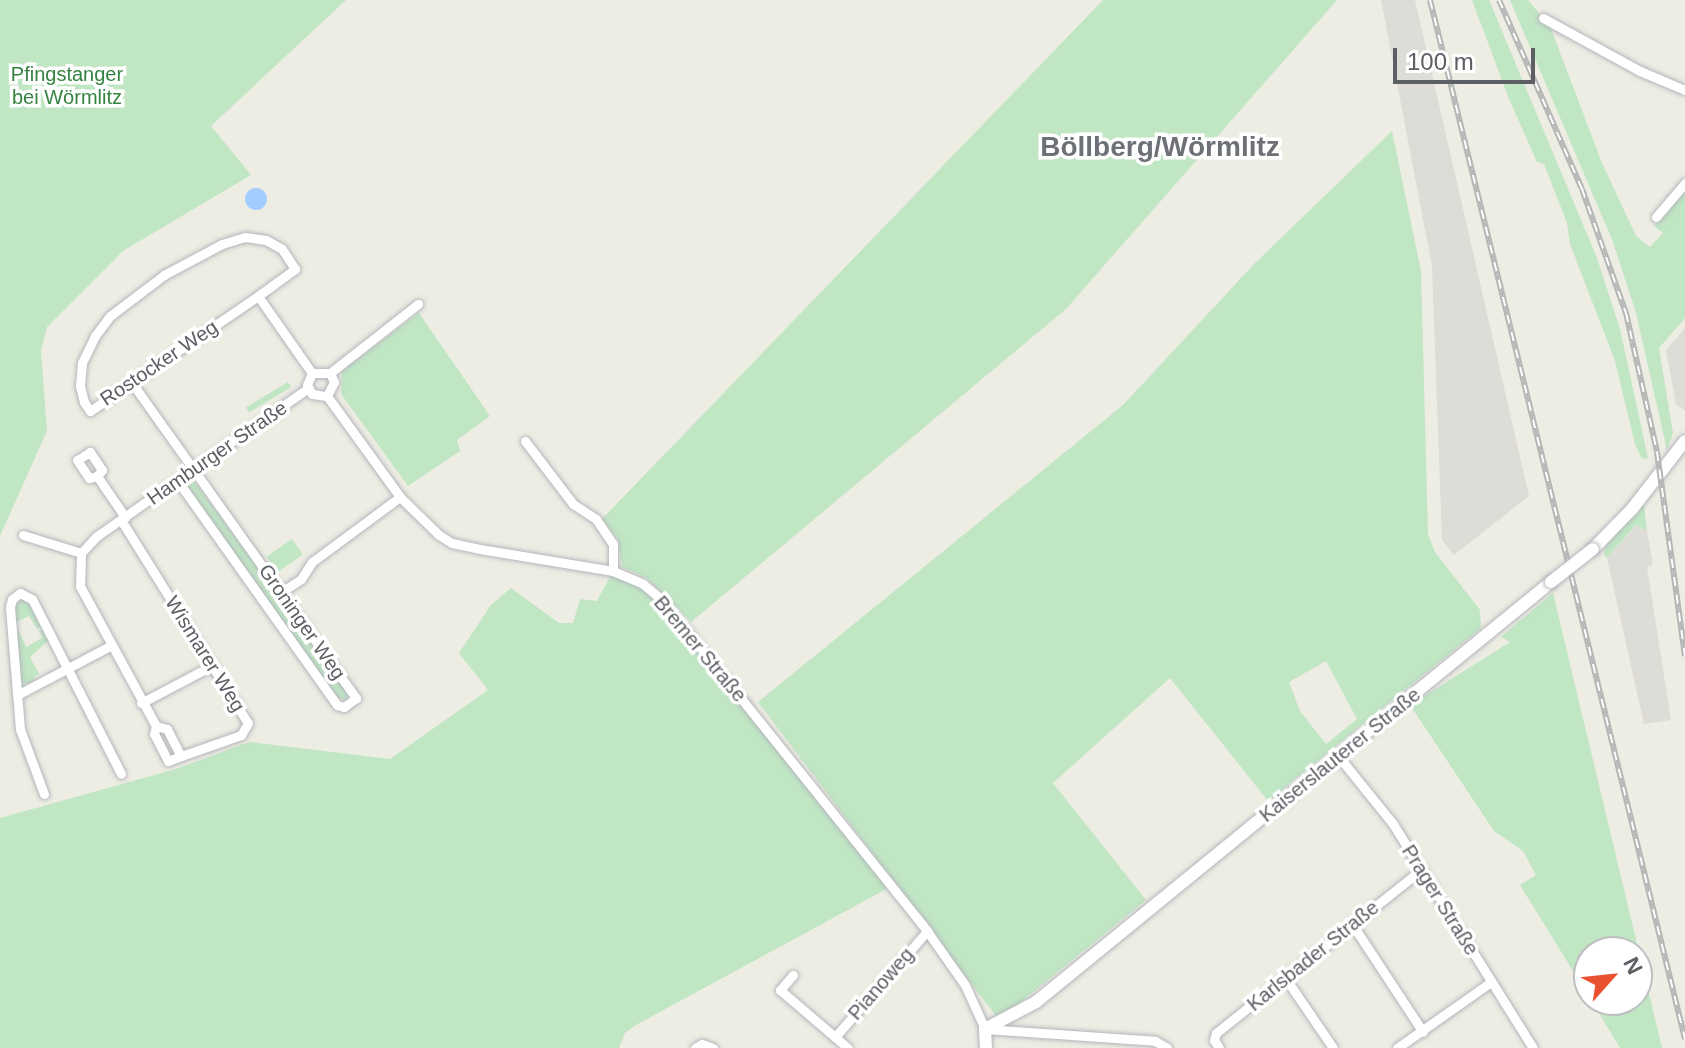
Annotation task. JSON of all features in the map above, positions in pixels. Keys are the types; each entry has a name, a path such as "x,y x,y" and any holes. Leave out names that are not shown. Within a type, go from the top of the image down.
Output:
{"street":[{"path":"1543,18 1640,71 1685,90"},
{"path":"1656,217 1685,183"},
{"name":"Rostocker Weg","path":"245,237 266,240 282,249 295,269 258,296 90,411 80,386 82,363 110,316 164,275 222,244 245,237"},
{"path":"258,296 312,373 308,388 319,397 327,396 334,382 330,373 324,370 312,373"},
{"path":"330,373 418,304"},
{"name":"Groninger Weg","path":"132,383 356,698 344,707 337,705 178,481"},
{"name":"Hamburger Straße","path":"81,553 97,536 308,388"},
{"name":"Bremer Straße","path":"327,396 400,497 419,519 452,543 613,571 643,584 663,601 927,931 965,985 985,1029"},
{"path":"525,441 573,504 596,519 613,544 613,571"},
{"name":"Kaiserslauterer Straße","path":"985,1029 1036,1002 1593,549 1632,509 1685,441"},
{"name":"Hamburger Straße","path":"97,476 123,518"},
{"path":"281,592 301,579 312,562 400,497"},
{"name":"Wismarer Weg","path":"123,518 248,723 241,735 181,756 167,729 156,726 141,703"},
{"path":"23,535 81,553 80,586 141,703 213,665"},
{"path":"44,794 20,729 10,607 12,599 20,593 32,599 121,774"},
{"path":"17,695 110,646"},
{"name":"Prager Straße","path":"1339,757 1393,824 1533,1048"},
{"name":"Karlsbader Straße","path":"1219,1048 1214,1040 1216,1033 1422,869"},
{"path":"1352,924 1423,1032"},
{"name":"Pianoweg","path":"835,1037 927,931"},
{"name":"Pianoweg","path":"793,975 780,990 848,1048"},
{"path":"1286,979 1333,1048"},
{"path":"1397,1048 1491,982"},
{"path":"986,1048 985,1029 1106,1043 1155,1041 1167,1048"},
{"path":"695,1048 702,1044 713,1048"}],"shaded area":[{"path":"1381,0 1415,0 1529,496 1454,555 1442,540 1432,266"},
{"path":"1685,328 1685,411 1676,404 1666,350"},
{"path":"1637,525 1647,531 1653,565 1647,567 1671,720 1644,724 1607,558"}],"green space":[{"name":"Pfingstanger bei Wörmlitz","path":"0,0 346,0 211,126 251,175 123,251 47,327 41,351 47,431 0,536"},
{"path":"1103,0 1337,0 1066,309 691,622 647,578 622,567 618,539 602,519"},
{"path":"1472,0 1489,0 1597,258 1620,329 1648,458 1642,459 1635,444 1615,361 1570,244 1567,223 1544,164 1537,162 1509,99"},
{"path":"1510,0 1528,0 1550,26 1602,163 1636,236 1650,247 1663,233 1654,226 1685,190 1685,318 1659,348 1673,433 1667,450 1636,313 1613,242"},
{"path":"1392,131 1421,271 1428,534 1435,552 1480,610 1481,628 1268,801 1170,678 1053,783 1146,900 999,1020 758,702 1123,405 1256,262","holes":["1326,661 1357,719 1326,744 1300,711 1289,682"]},
{"path":"419,313 490,416 457,440 460,451 408,486 341,394 342,371"},
{"path":"288,382 291,387 249,412 246,407"},
{"path":"194,481 347,690 346,700 336,697 187,488 189,482"},
{"path":"1644,505 1647,531 1636,525 1607,558 1604,556 1605,546"},
{"path":"292,539 303,555 278,572 267,557"},
{"path":"613,571 663,601 892,886 636,1025 625,1033 619,1048 0,1048 0,818 176,769 249,742 390,759 488,690 459,653 491,605 511,588 559,623 573,623 580,599 597,601"},
{"path":"1553,593 1635,936 1573,936 1573,971 1520,885 1536,875 1523,851 1494,831 1410,705 1510,642 1501,637"},
{"path":"23,599 29,603 42,626 37,629 29,616 15,623 15,606"},
{"path":"43,629 49,640 30,657 39,674 34,677 35,681 25,684 20,681 16,634 19,631 26,647 42,638 39,631"},
{"path":"1653,1010 1662,1048 1620,1048 1601,1016 1653,1016"}],"water":[{"path":"252,188 260,188 267,199 260,210 252,210 245,203 245,195"}],"railway":[{"path":"1430,0 1685,1039"},
{"path":"1499,0 1582,189 1626,313 1657,452 1685,656"}],"district":[{"name":"Böllberg/Wörmlitz","path":"1160,147"}]}
